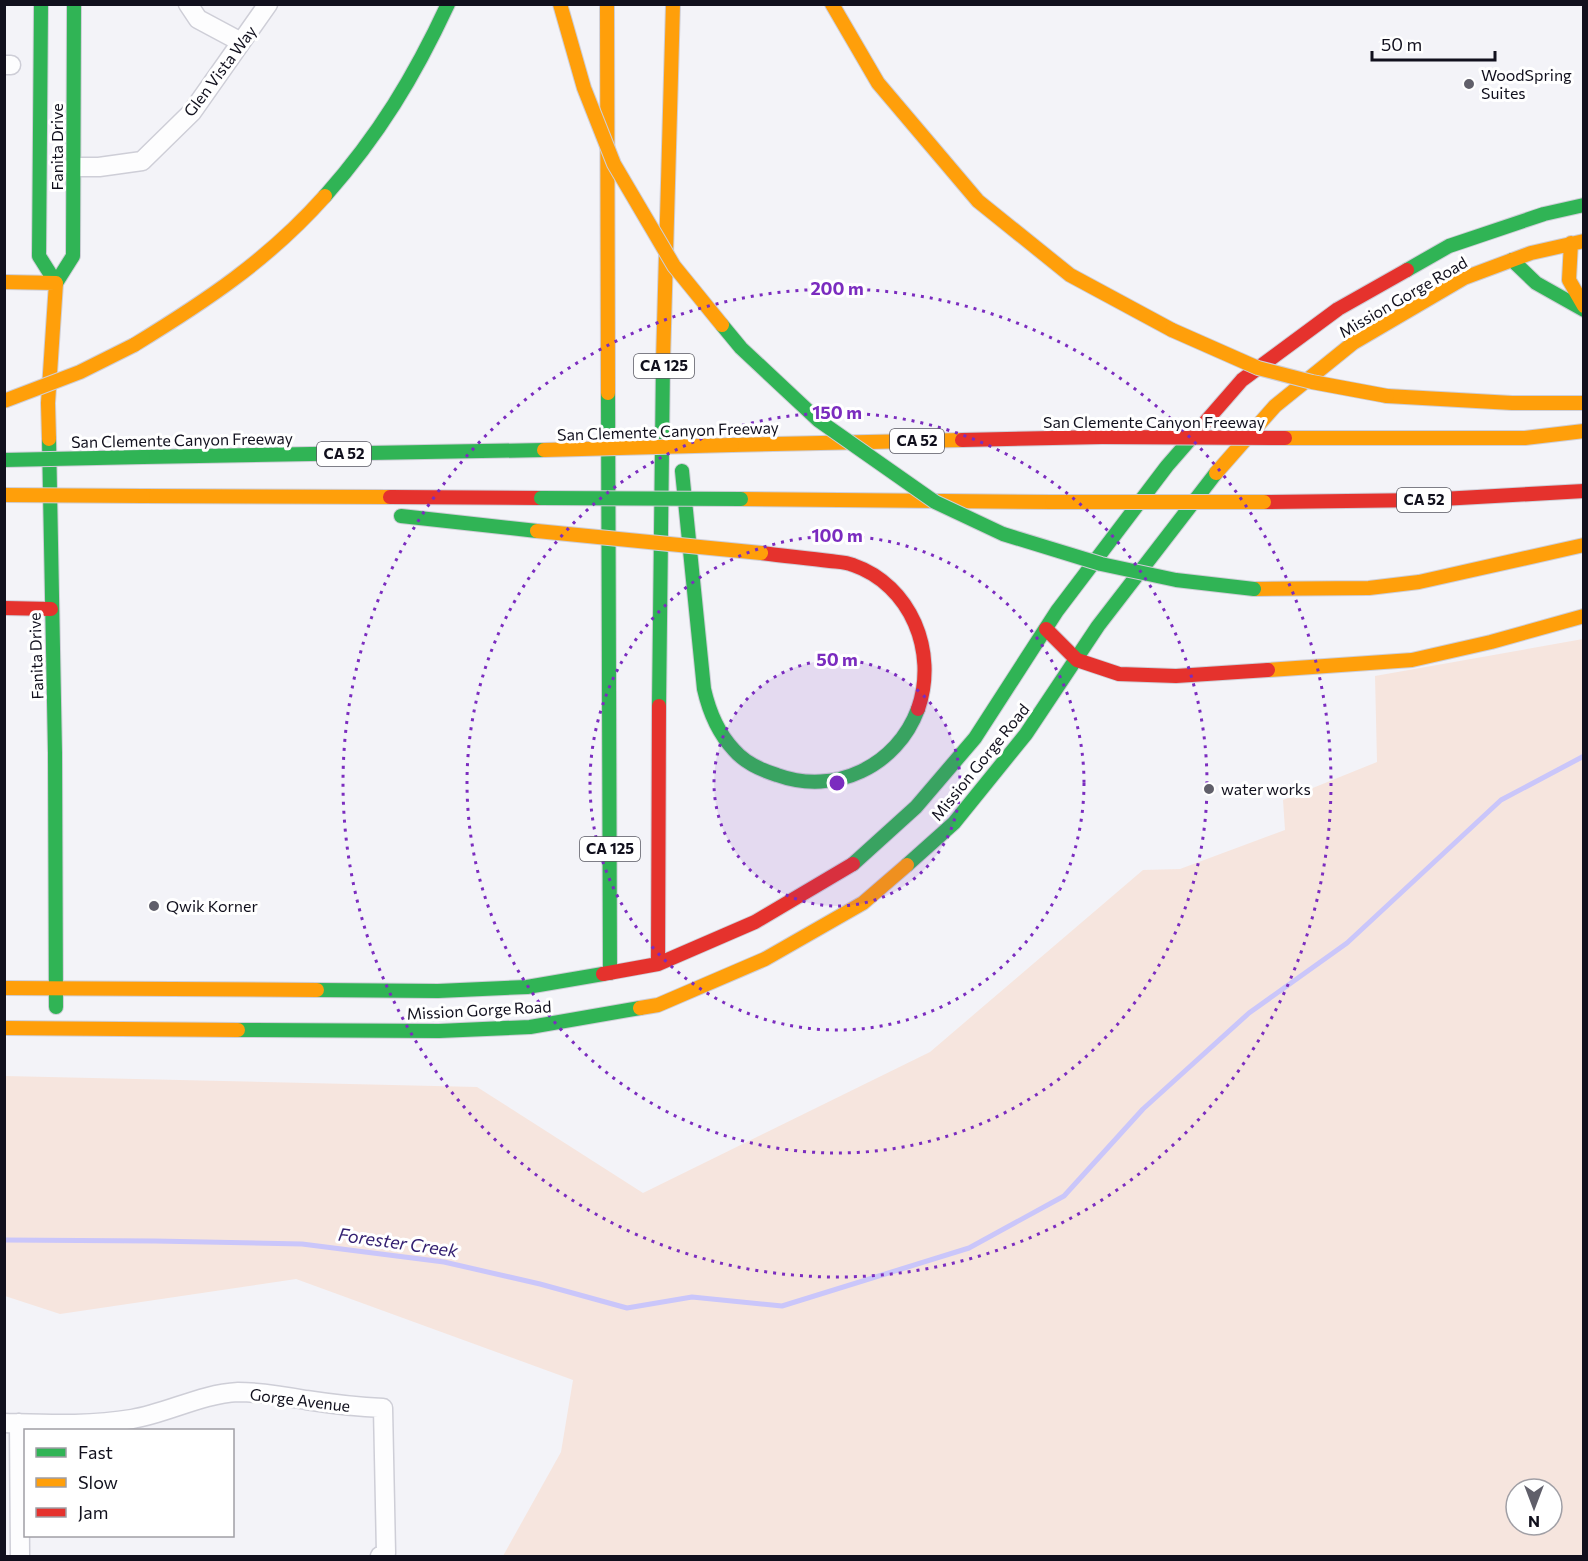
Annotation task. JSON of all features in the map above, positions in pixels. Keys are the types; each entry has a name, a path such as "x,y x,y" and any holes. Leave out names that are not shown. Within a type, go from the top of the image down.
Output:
{"main road":[{"name":"Fanita Drive","path":"41,4 39,256 56,283"},
{"name":"Fanita Drive","path":"55,1028 55,763 48,403 56,283 74,256 74,4"},
{"path":"4,401 80,372 134,345 207,299 278,243 326,196 372,137 406,87 448,4"},
{"path":"560,4 584,88 614,164 674,266 741,348 818,420 935,502 1004,534 1101,564 1176,580 1254,589 1369,588 1419,582 1584,544"},
{"name":"CA 125","path":"607,4 610,979"},
{"name":"CA 125","path":"658,969 657,718 674,4"},
{"path":"832,4 878,83 978,201 1070,275 1172,330 1258,368 1312,382 1387,396 1512,403 1584,402"},
{"name":"Mission Gorge Road","path":"4,1028 439,1031 530,1027 658,1000 765,960 863,903 954,824 1026,734 1098,626 1200,492 1275,406 1353,343 1464,278 1501,246 1544,214 1584,205"},
{"path":"1577,242 1569,280 1584,308"},
{"name":"Mission Gorge Road","path":"4,988 56,987 258,996 438,991 527,987 610,979 658,969 755,922 850,867 916,807 975,738 1057,611 1175,456 1242,380 1338,309 1449,246 1501,246 1531,253 1577,242"},
{"path":"1501,246 1523,274 1534,283 1584,308"},
{"path":"4,282 56,283"},
{"path":"665,307 676,414"},
{"name":"San Clemente Canyon Freeway","path":"4,460 1102,437 1525,438 1584,431"},
{"path":"386,514 537,531 761,553 850,564 880,577 904,602 919,630 926,664 924,697 910,729 890,754 870,769 839,781 807,783 776,777 752,765 730,747 714,722 706,703 703,680 678,438"},
{"name":"CA 52","path":"4,495 1264,502 1424,500 1584,491"},
{"path":"223,497 351,511"},
{"path":"4,608 51,609"},
{"path":"1046,629 1077,660 1119,674 1176,676 1412,660 1491,642 1584,616"},
{"path":"151,1029 189,1016"}],"street":[{"path":"188,4 198,19 242,42"},
{"name":"Glen Vista Way","path":"73,167 99,167 142,161 192,112 267,4"},
{"name":"Gorge Avenue","path":"12,1423 81,1425 111,1422 155,1414 206,1397 237,1392 383,1408 386,1553 380,1557"},
{"path":"12,1423 20,1557"}],"shaded area":[{"path":"1583,639 1583,1556 503,1556 561,1452 573,1380 296,1279 60,1314 5,1296 5,1076 477,1087 643,1193 930,1052 1143,870 1180,869 1285,830 1283,800 1377,762 1375,676"}],"waterway":[{"name":"Forester Creek","path":"4,1240 302,1244 444,1262 540,1284 627,1308 692,1297 782,1306 969,1248 1064,1196 1143,1109 1249,1013 1347,943 1501,800 1584,756"}],"traffic: fast":[{"path":"41,4 39,256 56,283 73,256 74,4"},
{"path":"325,196 379,128 422,56 448,4"},
{"path":"1407,270 1449,246 1544,214 1584,205"},
{"path":"1512,260 1536,283 1584,310"},
{"path":"722,325 741,348 818,420 935,502 1003,534 1101,564 1176,580 1254,589"},
{"path":"659,706 663,362"},
{"path":"608,393 610,973"},
{"path":"853,864 916,807 975,738 1057,611 1167,466 1194,435"},
{"path":"49,439 55,753 56,1007"},
{"path":"143,457 544,450"},
{"path":"4,460 143,457"},
{"path":"682,471 704,689 711,713 719,729 738,755 765,771 799,781 821,782 842,778 861,771 879,760 895,746 908,729 918,709"},
{"path":"907,865 954,823 1026,734 1098,626 1216,473"},
{"path":"541,498 741,499"},
{"path":"401,516 537,531"},
{"path":"317,990 438,991 527,987 603,974"},
{"path":"238,1030 439,1031 530,1027 640,1008"}],"traffic: slow":[{"path":"560,4 584,88 614,164 674,266 722,325"},
{"path":"607,4 608,393"},
{"path":"663,362 673,4"},
{"path":"832,4 878,83 978,201 1070,275 1172,330"},
{"path":"134,345 186,312 259,260 325,196"},
{"path":"1216,473 1275,406 1353,343 1464,278 1531,253 1584,241"},
{"path":"1571,243 1569,280 1584,306"},
{"path":"4,282 56,283"},
{"path":"49,439 48,403 56,283"},
{"path":"1172,330 1258,368 1312,382 1387,396"},
{"path":"4,401 80,372 134,345"},
{"path":"1387,396 1512,403 1584,403"},
{"path":"1285,438 1525,438 1584,431"},
{"path":"732,445 962,440"},
{"path":"544,450 732,445"},
{"path":"4,495 143,496"},
{"path":"143,496 390,497"},
{"path":"741,499 1052,502"},
{"path":"1052,502 1264,502"},
{"path":"537,531 761,553"},
{"path":"1254,589 1369,588 1419,582 1584,545"},
{"path":"1268,670 1412,660 1491,642 1584,616"},
{"path":"640,1008 658,1005 765,959 863,903 907,865"},
{"path":"4,988 317,990"},
{"path":"4,1028 238,1030"}],"traffic: jam":[{"path":"1194,435 1242,380 1338,309 1407,270"},
{"path":"962,440 1102,437"},
{"path":"1102,437 1285,438"},
{"path":"1264,502 1424,500 1584,491"},
{"path":"390,497 541,498"},
{"path":"761,553 848,563 873,575 890,588 904,604 915,623 922,644 923,687 918,709"},
{"path":"4,608 51,609"},
{"path":"1046,629 1077,660 1119,674 1176,676 1268,670"},
{"path":"658,964 659,706"},
{"path":"603,974 658,964 755,922 853,864"}],"place":[{"name":"WoodSpring Suites","path":"1469,84"},
{"name":"water works","path":"1209,789"},
{"name":"Qwik Korner","path":"154,906"}]}
